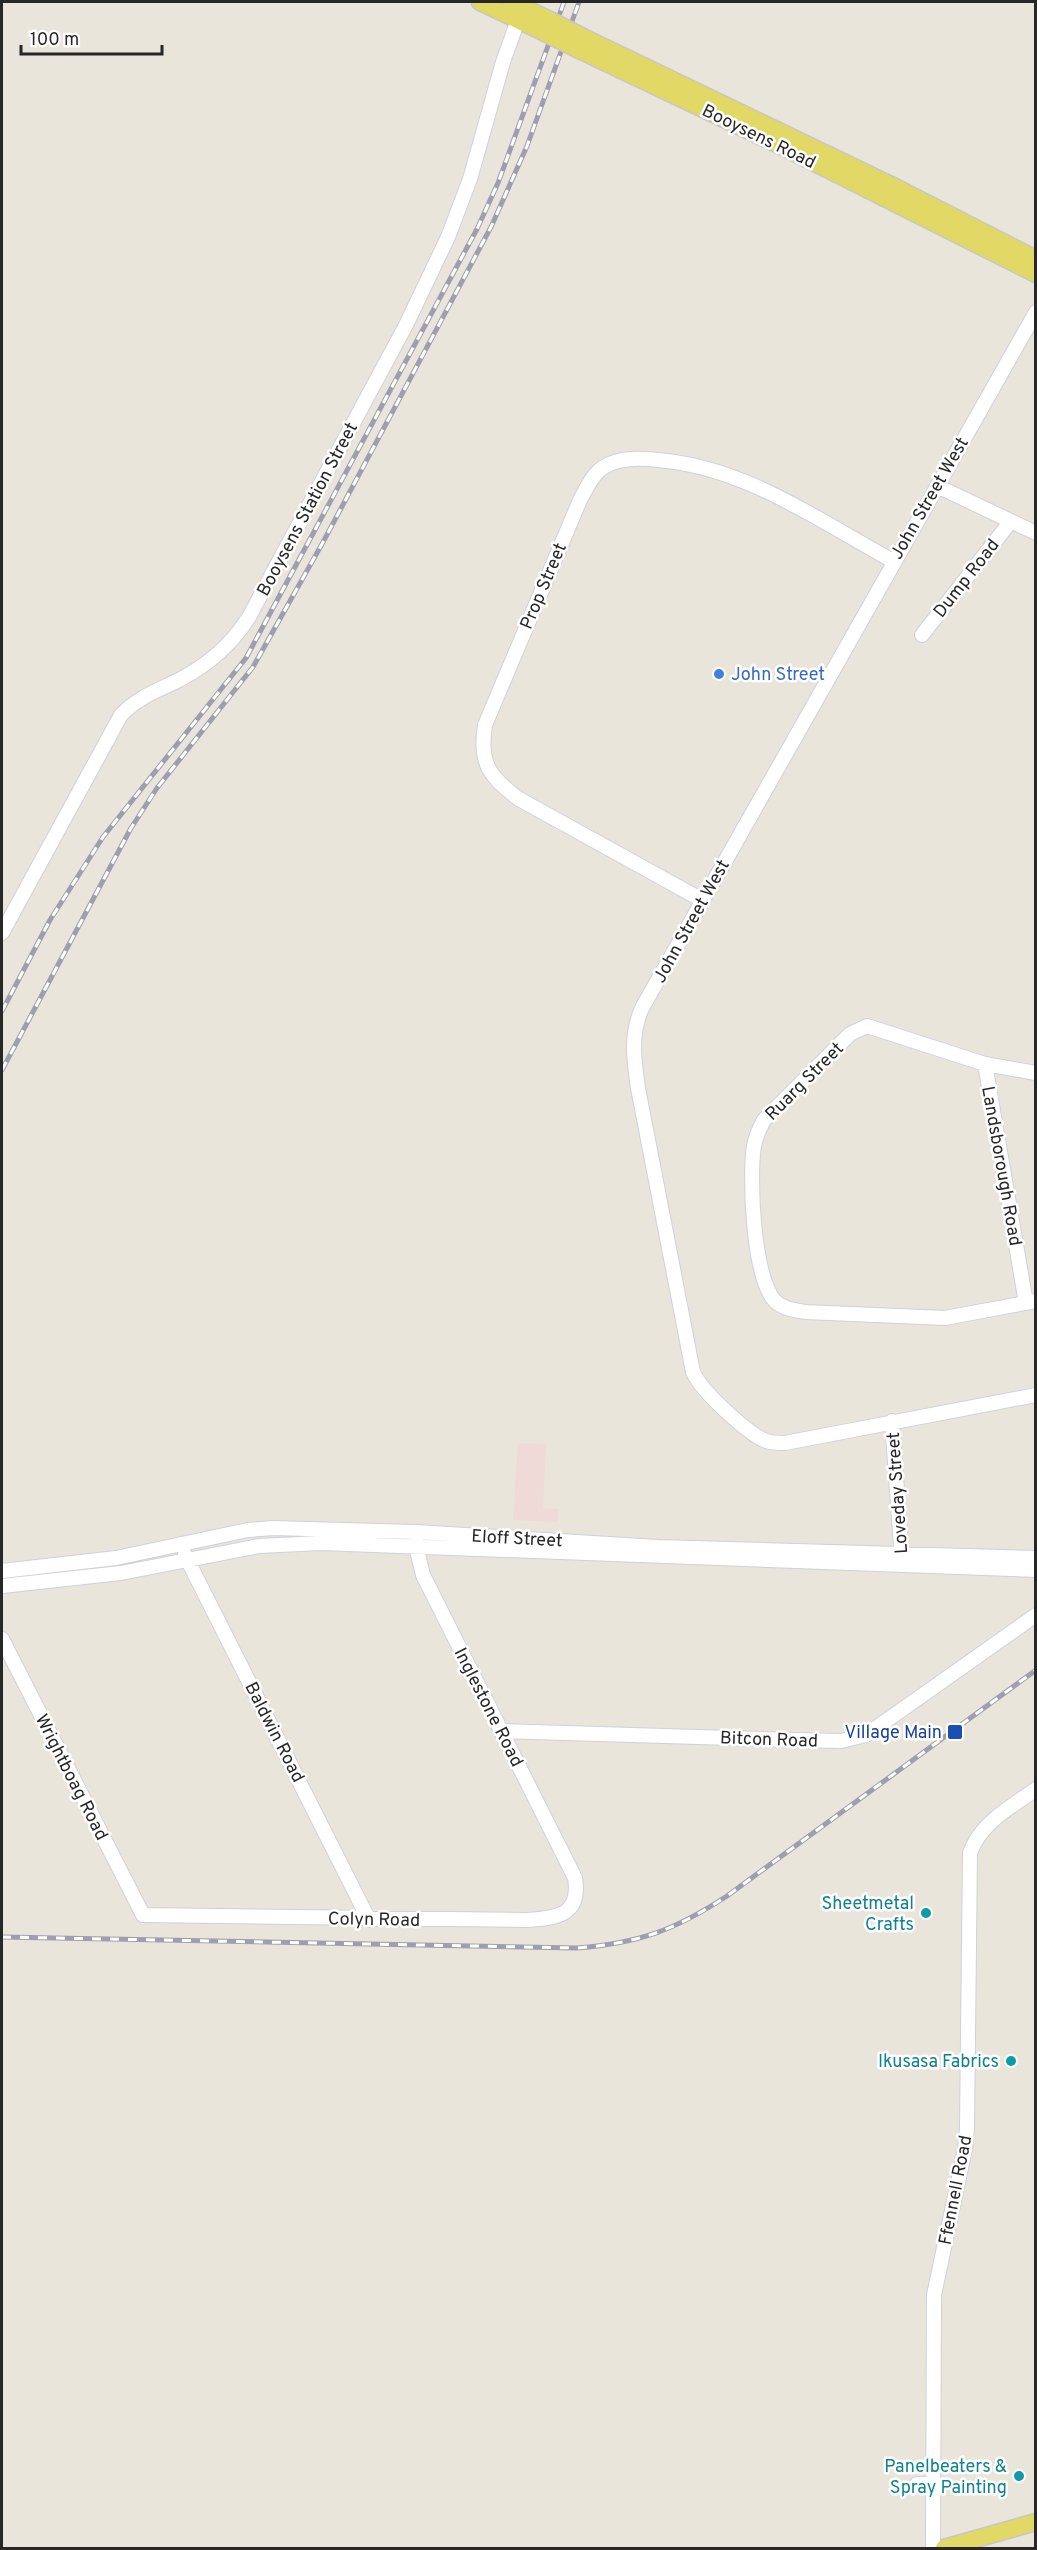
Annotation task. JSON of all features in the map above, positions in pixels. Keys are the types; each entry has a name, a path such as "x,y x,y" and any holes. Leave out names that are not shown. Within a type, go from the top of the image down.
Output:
{"main road":[{"name":"Booysens Road","path":"480,2 518,20 546,26"},
{"name":"Booysens Road","path":"512,2 546,26 1035,274"},
{"name":"Booysens Road","path":"581,44 891,185 1035,259"},
{"path":"944,2548 1035,2522"}],"street":[{"name":"Booysens Station Street","path":"2,933 121,715 144,696 181,679 217,656 230,643 249,617 406,325 448,237 470,179 503,62 518,20"},
{"name":"John Street West","path":"1035,312 638,1017 633,1047 638,1088 693,1372 703,1390 758,1436 776,1443 1035,1395"},
{"name":"Prop Street","path":"702,900 519,799 501,786 490,773 484,759 482,744 485,725 580,500 593,478 603,467 622,460 644,458 693,463 745,480 893,561"},
{"path":"937,486 1035,533"},
{"name":"Dump Road","path":"922,636 1011,521"},
{"name":"Ruarg Street","path":"985,1064 867,1026 850,1034 770,1114 757,1133 753,1148 752,1209 756,1241 767,1289 779,1305 805,1312 945,1318 1031,1302"},
{"path":"985,1064 1035,1073"},
{"name":"Landsborough Road","path":"985,1064 1031,1302"},
{"name":"Loveday Street","path":"892,1422 901,1558"},
{"name":"Eloff Street","path":"2,1571 76,1563 178,1546 248,1530 273,1528 416,1539 680,1552 901,1558 1035,1558"},
{"name":"Eloff Street","path":"2,1586 121,1573 259,1546 416,1539"},
{"name":"Inglestone Road","path":"416,1539 423,1575 575,1878"},
{"name":"Baldwin Road","path":"178,1546 189,1560 369,1920"},
{"name":"Eloff Street","path":"901,1558 1035,1570"},
{"path":"76,1563 79,1578"},
{"name":"Bitcon Road","path":"501,1731 798,1740 856,1738 866,1735 1035,1615"},
{"name":"Wrightboag Road","path":"2,1639 143,1916"},
{"name":"Ffennell Road","path":"933,2548 934,2295 965,2149 967,2128 970,1853 976,1837 984,1827 1035,1789"},
{"name":"Colyn Road","path":"143,1916 369,1920 548,1919 561,1916 576,1900 575,1878"},
{"path":"917,2484 934,2484"}],"shaded area":[{"path":"518,1443 546,1444 543,1508 558,1509 558,1522 513,1520"}],"railway":[{"path":"2,1011 50,920 103,837 246,658 477,229 498,183 564,2"},
{"path":"2,1070 131,828 157,788 253,667 322,544 491,227 527,146 579,2"},
{"path":"2,1937 577,1948 620,1943 673,1926 727,1896 1036,1670"}],"place":[{"name":"John Street","path":"719,674"},
{"name":"Village Main","path":"955,1732"},
{"name":"Sheetmetal Crafts","path":"926,1913"},
{"name":"Ikusasa Fabrics","path":"1011,2061"},
{"name":"Panelbeaters & Spray Painting","path":"1019,2476"}]}
